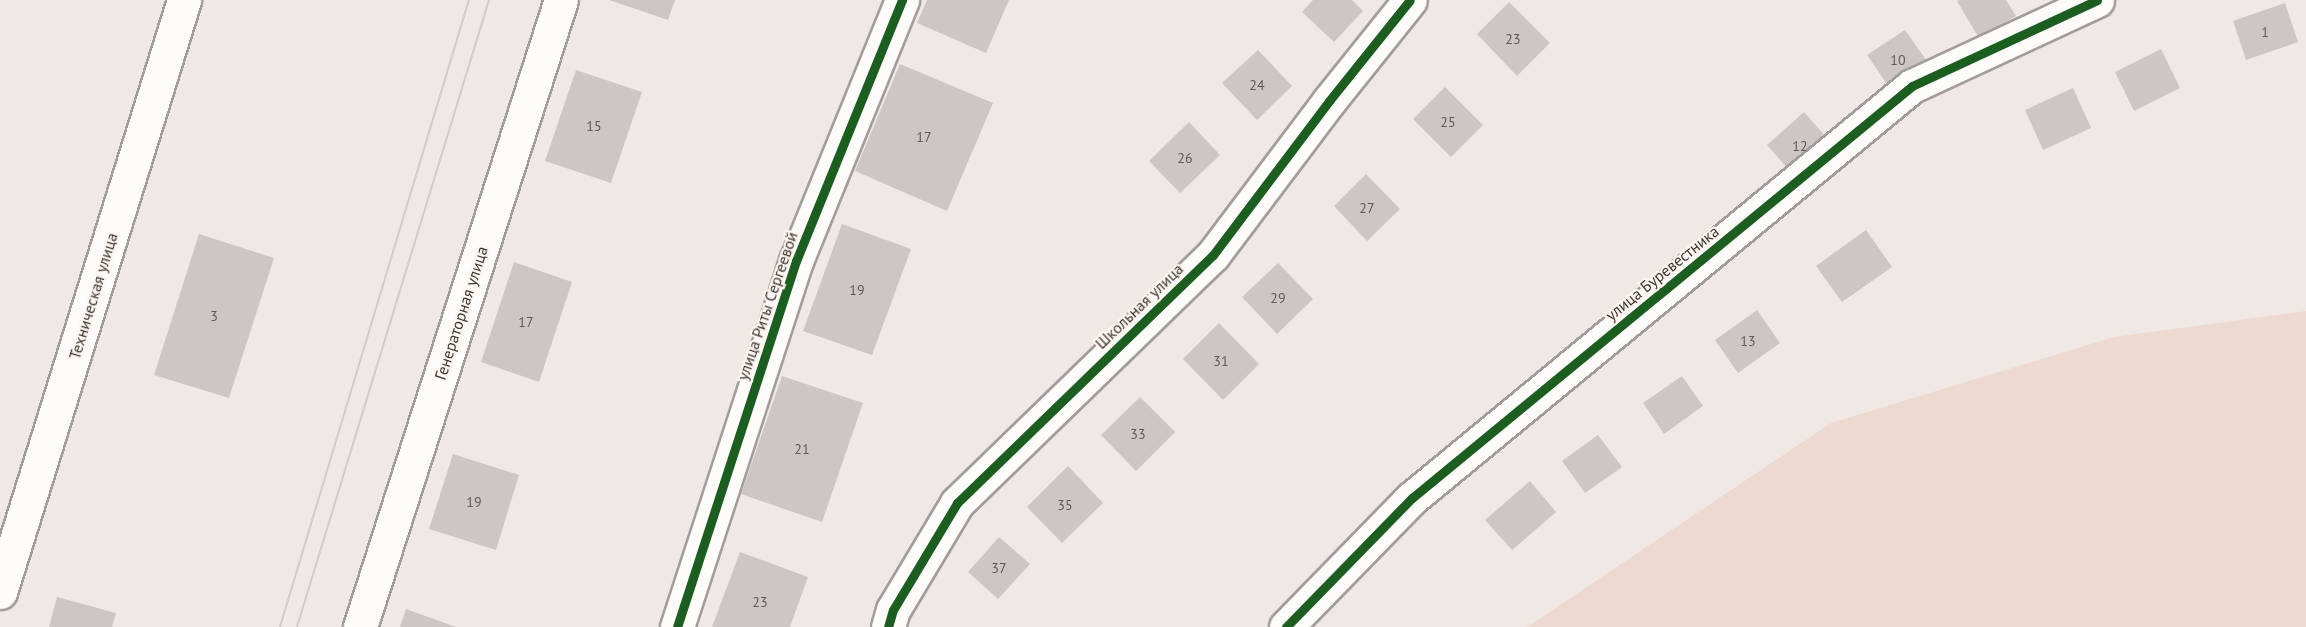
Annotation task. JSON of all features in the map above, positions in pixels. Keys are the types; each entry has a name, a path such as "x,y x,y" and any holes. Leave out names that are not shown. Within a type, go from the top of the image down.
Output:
{"street":[{"name":"Техническая улица","path":"0,592 184,0"},
{"name":"Генераторная улица","path":"360,627 561,0"},
{"name":"улица Риты Сергеевой","path":"677,627 796,261 902,0"},
{"name":"Школьная улица","path":"888,627 893,610 957,503 1213,255 1329,101 1410,0"},
{"name":"улица Буревестника","path":"1286,627 1412,498 1912,86 2097,0"}],"shaded area":[{"path":"2306,311 2306,627 1527,627 1831,423 2114,337"}],"building":[{"path":"609,0 675,0 668,20"},
{"path":"927,0 1009,0 986,53 917,23"},
{"path":"1313,0 1352,0 1363,11 1334,42 1302,12"},
{"path":"2006,0 2016,16 1979,38 1957,1"},
{"path":"1509,2 1550,43 1517,76 1477,34"},
{"path":"2285,3 2298,42 2246,60 2233,21"},
{"path":"1905,30 1929,64 1891,90 1867,55"},
{"path":"2161,49 2180,88 2134,111 2115,72"},
{"path":"1258,50 1292,86 1257,120 1222,83"},
{"path":"900,64 993,103 947,211 855,171"},
{"path":"576,70 642,92 611,183 545,161"},
{"path":"1445,87 1483,125 1451,157 1413,119"},
{"path":"2073,88 2091,128 2043,150 2025,110"},
{"path":"1804,112 1834,146 1797,179 1767,145"},
{"path":"1189,122 1220,155 1180,193 1149,161"},
{"path":"1366,174 1400,209 1367,241 1334,206"},
{"path":"842,224 911,249 872,355 803,331"},
{"path":"1866,230 1892,267 1842,302 1816,266"},
{"path":"199,234 274,258 229,398 154,375"},
{"path":"514,262 572,282 539,382 481,362"},
{"path":"1278,263 1313,299 1277,334 1242,297"},
{"path":"1757,310 1780,343 1738,373 1715,340"},
{"path":"1219,323 1259,364 1223,400 1183,359"},
{"path":"782,376 863,403 822,522 741,494"},
{"path":"1682,376 1703,406 1664,434 1643,403"},
{"path":"1140,397 1175,432 1136,471 1101,435"},
{"path":"1598,435 1622,467 1585,493 1562,461"},
{"path":"453,454 519,475 496,550 429,529"},
{"path":"1068,466 1103,503 1062,543 1027,507"},
{"path":"1530,481 1556,512 1512,550 1485,520"},
{"path":"999,537 1030,564 998,599 968,572"},
{"path":"740,552 808,577 790,627 712,627"},
{"path":"57,597 116,613 112,627 49,627"},
{"path":"406,609 456,627 400,627"}],"tram line":[{"path":"280,627 469,0"},
{"path":"297,627 489,0"}],"cycle path":[{"path":"677,627 796,261 902,0"},
{"path":"888,627 893,610 957,503 1213,255 1329,101 1410,0"},
{"path":"1286,627 1412,498 1912,86 2097,0"}]}
